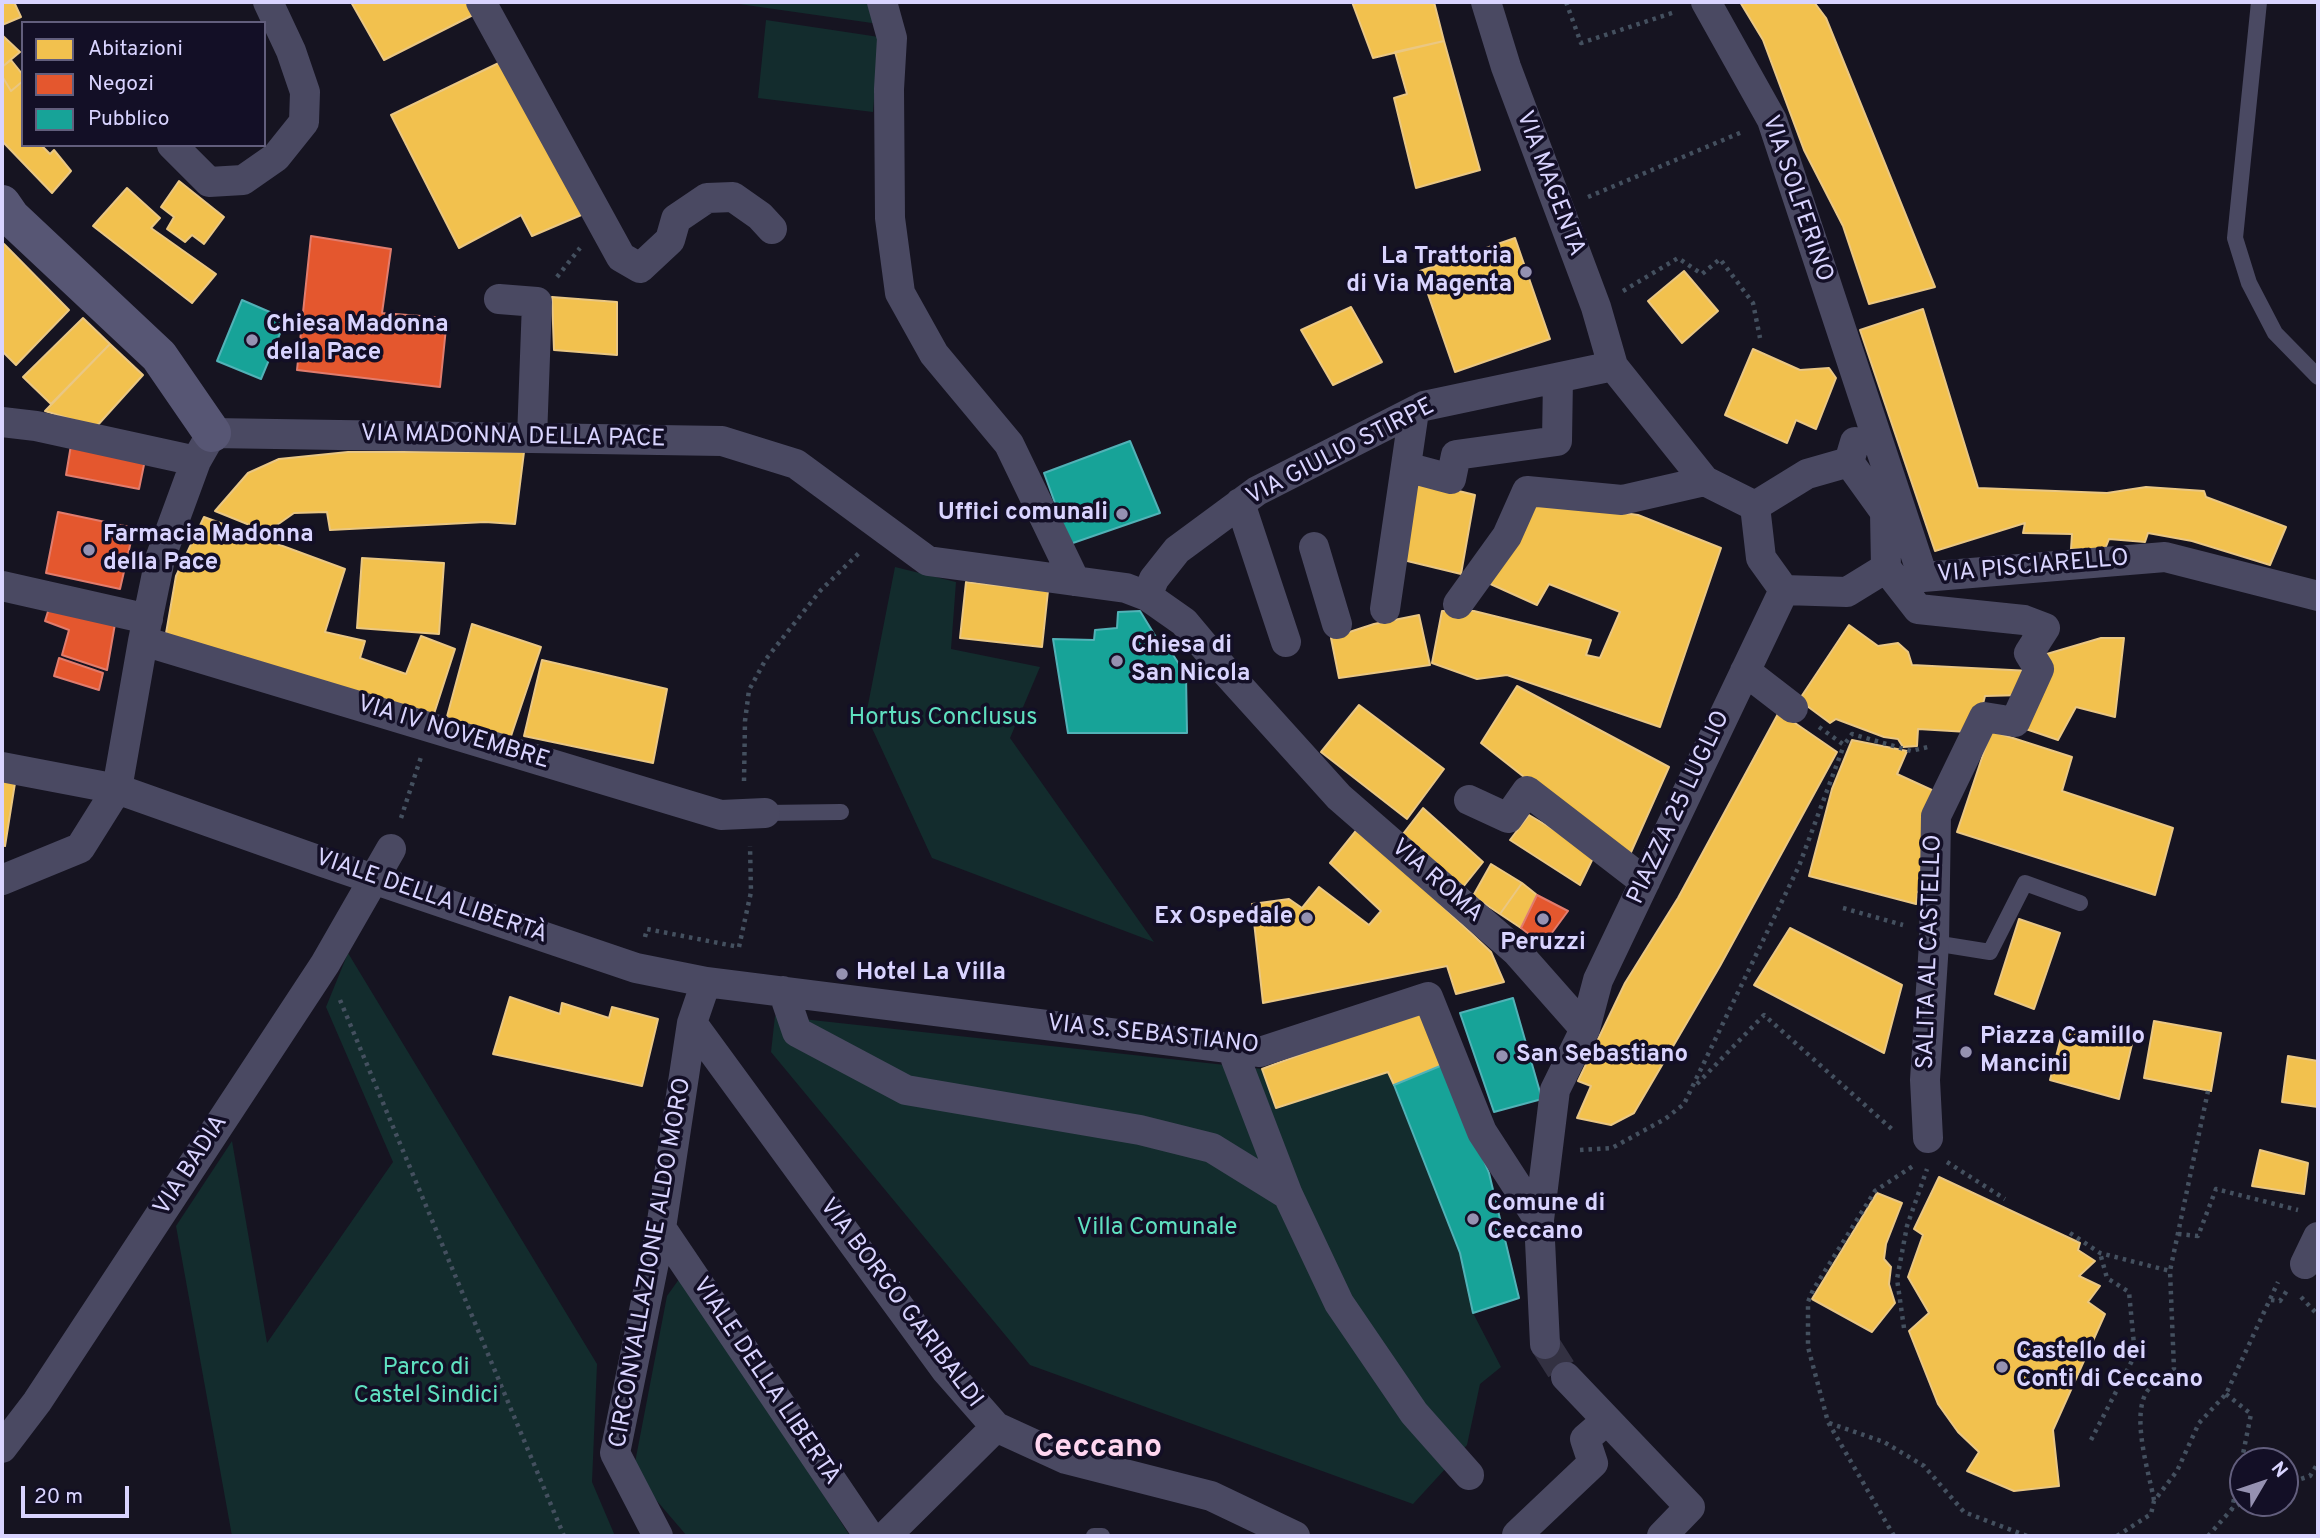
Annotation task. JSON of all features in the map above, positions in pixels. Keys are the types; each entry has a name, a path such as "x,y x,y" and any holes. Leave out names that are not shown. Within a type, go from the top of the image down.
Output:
{"street":[{"path":"174,147 209,182 243,180 276,157 304,122 305,92 291,51 268,2"},
{"path":"481,2 621,257 640,268 670,240 676,219 707,198 733,197 760,216 772,229"},
{"path":"882,2 892,38 889,89 890,218 900,293 934,354 1009,444 1075,581"},
{"name":"VIA MAGENTA","path":"1486,2 1506,67 1596,307 1613,366"},
{"name":"VIA SOLFERINO","path":"1693,6 1772,120 1866,405"},
{"path":"2,204 11,216 159,356 204,447 160,559 117,789 80,848 2,880"},
{"path":"499,299 537,302 532,439"},
{"path":"1613,366 1705,481 1755,506"},
{"name":"VIA GIULIO STIRPE","path":"1147,596 1154,579 1177,550 1257,491 1424,406 1613,366"},
{"path":"1406,467 1451,479 1456,455 1557,440 1558,378"},
{"path":"1849,462 1866,405"},
{"name":"VIA PISCIARELLO","path":"1866,405 1923,577 2165,557 2318,596"},
{"path":"1385,609 1414,411"},
{"name":"VIA MADONNA DELLA PACE","path":"2,422 204,447 532,439 722,441 796,464 929,561 1126,589 1147,596"},
{"path":"1755,506 1807,474 1849,462"},
{"path":"1755,506 1761,558 1784,590 1847,592 1886,568 1885,512 1849,462"},
{"path":"1458,604 1507,537 1527,491 1622,500 1705,481"},
{"path":"1240,503 1286,642"},
{"path":"1314,547 1337,624"},
{"name":"SALITA AL CASTELLO","path":"1886,568 1918,609 2024,620 2045,628 2029,653 2039,669 2015,722 1984,717 1936,816 1934,938 1926,1080 1930,1146"},
{"name":"VIA IV NOVEMBRE","path":"2,586 145,630 427,738 721,814 754,813"},
{"name":"PIAZZA 25 LUGLIO","path":"1585,1029 1598,980 1784,590"},
{"name":"VIA ROMA","path":"1147,596 1184,622 1339,797 1517,952 1585,1029"},
{"path":"1745,671 1793,708"},
{"name":"VIALE DELLA LIBERTÀ","path":"2,767 117,789 636,968 706,982"},
{"path":"1469,800 1508,818 1527,791 1645,882"},
{"name":"VIA BADIA","path":"2,1448 37,1402 324,964 391,849"},
{"path":"692,1023 706,982"},
{"name":"VIA S. SEBASTIANO","path":"706,982 1260,1052 1428,997 1482,1132 1539,1220"},
{"path":"783,991 797,1032 905,1090 1140,1130 1212,1147 1289,1195"},
{"name":"CIRCONVALLAZIONE ALDO MORO","path":"658,1536 615,1453 661,1228 692,1023"},
{"name":"VIA BORGO GARIBALDI","path":"692,1023 945,1369 996,1427 1066,1459 1211,1496 1295,1536"},
{"path":"1545,1344 1539,1220 1547,1152 1555,1090 1585,1029"},
{"path":"1232,1049 1289,1195 1339,1303 1414,1413 1469,1475"},
{"name":"VIALE DELLA LIBERTÀ","path":"661,1228 869,1536"},
{"path":"2293,1270 2307,1229"},
{"path":"1566,1377 1690,1507 1662,1536"},
{"path":"1518,1536 1593,1463 1585,1438 1607,1420"},
{"path":"886,1536 996,1427"}],"lane":[{"path":"2259,2 2235,238 2249,283 2275,333 2318,377"},
{"path":"754,813 841,812"},
{"path":"1934,938 1990,952 2025,883 2080,904"},
{"path":"1094,1536 1102,1536"}],"path":[{"path":"1566,2 1581,43 1693,6"},
{"path":"1559,209 1772,120"},
{"path":"537,302 580,248 597,213"},
{"path":"1596,307 1678,258 1702,274 1720,258 1753,303 1760,338"},
{"path":"647,929 738,947 751,892 754,813 745,721 749,690 766,659 820,591 885,527"},
{"path":"1793,708 1844,746"},
{"path":"1547,1152 1612,1148 1665,1119 1685,1104 1799,866 1844,746 1852,734 1911,751 1946,742 1968,751"},
{"path":"391,849 427,738"},
{"path":"1843,908 1934,938"},
{"path":"324,964 564,1536"},
{"path":"1694,1087 1764,1014 1895,1131"},
{"path":"2117,1536 2151,1514 2154,1501 2141,1437 2141,1406 2148,1390 2174,1369 2170,1270 2208,1091"},
{"path":"1930,1146 2005,1199"},
{"path":"1904,1328 1897,1279 1907,1226 1930,1146"},
{"path":"1894,1536 1828,1422 1808,1347 1808,1303 1813,1290 1875,1191 1930,1146"},
{"path":"2178,1234 2198,1236 2216,1189 2298,1210 2307,1229"},
{"path":"2070,1233 2100,1253 2170,1270"},
{"path":"2091,1440 2135,1355 2129,1292 2107,1278 2100,1253"},
{"path":"2154,1501 2177,1471 2199,1423 2226,1394 2267,1309 2293,1270"},
{"path":"2226,1394 2250,1414 2244,1447"},
{"path":"1828,1422 1884,1442 1924,1466 1964,1512 2027,1536"},
{"path":"2299,1480 2310,1476 2318,1463"},
{"path":"2208,1536 2229,1512"}],"green space":[{"path":"725,2 880,2 879,24"},
{"path":"766,20 879,37 873,112 758,98"},
{"name":"Hortus Conclusus","path":"895,567 956,582 951,649 1040,667 1010,738 1154,942 932,858 866,715"},
{"name":"Parco di Castel Sindici","path":"348,953 597,1364 592,1482 615,1536 232,1536 176,1226 232,1141 267,1343 393,1162 326,1007"},
{"name":"Villa Comunale","path":"775,1016 1262,1069 1277,1108 1388,1072 1460,1253 1473,1313 1501,1367 1480,1384 1467,1445 1413,1504 1030,1365 771,1052"},
{"path":"682,1275 850,1536 687,1536 633,1473 667,1296"}],"building: Abitazioni":[{"path":"2,2 14,2 21,17 2,25"},
{"path":"351,2 471,2 477,13 384,60"},
{"path":"1352,2 1434,2 1444,41 1373,58"},
{"path":"1740,2 1814,2 1826,18 1935,287 1869,304 1843,226 1804,150 1763,40"},
{"path":"2,35 20,52 2,67"},
{"path":"1444,41 1480,170 1416,188 1394,98 1407,94 1395,52"},
{"path":"507,59 586,213 532,236 521,215 459,248 391,115"},
{"path":"11,60 21,72 21,83 11,91 2,76 2,67"},
{"path":"2,76 11,91 21,83 21,147 43,147 50,154 54,150 71,171 52,193 2,141"},
{"path":"179,181 224,217 204,244 192,235 185,242 167,229 174,217 161,207"},
{"path":"127,188 160,218 151,228 216,274 192,303 93,226"},
{"path":"1515,238 1550,339 1455,372 1420,271"},
{"path":"4,244 69,310 16,365 2,351"},
{"path":"1684,271 1718,311 1682,343 1648,301"},
{"path":"552,297 617,302 617,355 554,350"},
{"path":"1351,307 1382,362 1333,385 1301,330"},
{"path":"1923,309 1978,488 2107,493 2146,487 2204,491 2206,497 2286,527 2270,565 2192,541 2148,533 2145,542 2109,539 2105,549 2071,549 2072,534 2023,533 2025,523 1935,551 1860,330"},
{"path":"83,318 110,344 51,404 23,377"},
{"path":"110,344 143,375 96,427 45,411"},
{"path":"1753,349 1800,370 1829,368 1836,378 1816,429 1796,420 1787,443 1725,415"},
{"path":"348,452 524,452 515,524 485,522 330,530 327,512 294,513 267,532 215,511 248,473 279,459"},
{"path":"1414,480 1475,495 1461,574 1399,559"},
{"path":"1537,501 1638,515 1721,548 1660,727 1507,675 1477,679 1432,663 1442,611 1474,611 1591,640 1586,655 1600,658 1620,612 1549,584 1537,605 1486,582"},
{"path":"204,517 345,569 325,632 365,641 360,658 406,674 421,636 455,649 432,720 165,639 176,576"},
{"path":"362,558 444,563 439,634 357,628"},
{"path":"966,582 1048,591 1042,647 960,638"},
{"path":"1419,615 1430,665 1339,678 1331,638 1374,624"},
{"path":"472,624 541,647 510,739 445,724"},
{"path":"1849,625 1878,646 1898,643 1908,652 1912,665 2031,671 2023,695 1985,696 1978,723 1968,732 1918,729 1917,746 1903,747 1898,739 1884,737 1836,719 1830,723 1799,700"},
{"path":"2101,638 2124,638 2115,717 2076,707 2058,740 2023,728 2040,656"},
{"path":"542,660 667,689 653,763 524,736"},
{"path":"1517,686 1669,767 1628,859 1481,743"},
{"path":"1359,705 1444,769 1407,819 1321,752"},
{"path":"1779,712 1837,752 1720,966 1634,1113 1611,1125 1577,1118 1591,1086 1578,1081 1625,983 1678,898"},
{"path":"1991,731 2072,757 2062,791 2173,828 2155,895 1957,832"},
{"path":"1852,740 1907,751 1897,774 1934,791 1916,904 1809,876 1832,789"},
{"path":"2,781 15,783 5,846 2,845"},
{"path":"1423,808 1483,862 1463,887 1403,834"},
{"path":"1529,815 1595,854 1580,885 1510,840"},
{"name":"Ex Ospedale","path":"1359,827 1491,952 1504,982 1456,994 1447,966 1263,1003 1252,904 1289,899 1302,908 1319,887 1369,925 1381,911 1330,863"},
{"path":"1491,864 1522,883 1500,914 1473,896"},
{"path":"1522,883 1537,895 1521,928 1500,914"},
{"path":"2019,919 2060,933 2034,1009 1995,994"},
{"path":"1790,928 1902,985 1884,1053 1754,985"},
{"path":"510,997 560,1014 562,1003 609,1018 612,1007 658,1019 642,1086 493,1054"},
{"path":"1422,1009 1445,1064 1394,1085 1388,1072 1276,1108 1262,1069"},
{"path":"2154,1021 2221,1033 2211,1091 2144,1078"},
{"path":"2064,1026 2132,1044 2119,1099 2050,1080"},
{"path":"2288,1056 2318,1061 2318,1107 2282,1102"},
{"path":"2260,1150 2308,1163 2304,1194 2252,1186"},
{"name":"Castello dei Conti di Ceccano","path":"1939,1177 2080,1243 2078,1250 2095,1261 2079,1276 2100,1286 2088,1302 2105,1314 2053,1430 2059,1486 2014,1491 1967,1471 1979,1452 1958,1432 1938,1404 1909,1331 1929,1313 1908,1277 1923,1235 1914,1229"},
{"path":"1877,1193 1902,1203 1886,1244 1884,1259 1891,1267 1889,1284 1895,1303 1872,1332 1812,1299"}],"building: Negozi":[{"path":"311,236 391,249 382,313 447,318 440,387 297,370"},
{"path":"71,445 145,460 139,489 66,475"},
{"name":"Farmacia Madonna della Pace","path":"58,512 134,528 120,589 46,573"},
{"path":"51,602 116,618 107,670 62,655 69,630 45,621"},
{"path":"59,658 103,673 99,690 54,676"},
{"name":"Peruzzi","path":"1537,895 1568,911 1543,945 1521,928"}],"building: Pubblico":[{"name":"Chiesa Madonna della Pace","path":"242,300 286,319 261,379 217,361"},
{"path":"1130,441 1160,513 1070,544 1044,473"},
{"name":"Chiesa di San Nicola","path":"1140,611 1162,647 1168,647 1186,675 1187,733 1068,733 1053,639 1094,640 1095,630 1117,628 1118,612"},
{"name":"San Sebastiano","path":"1513,998 1542,1099 1494,1112 1460,1013"},
{"name":"Comune di Ceccano","path":"1445,1064 1489,1173 1519,1298 1473,1313 1460,1253 1394,1085"}],"tunnel":[{"path":"1545,1344 1566,1377"}],"place":[{"name":"La Trattoria di Via Magenta","path":"1526,272"},
{"name":"Chiesa Madonna della Pace","path":"252,340"},
{"name":"Uffici comunali","path":"1122,514"},
{"name":"Farmacia Madonna della Pace","path":"89,550"},
{"name":"Chiesa di San Nicola","path":"1117,661"},
{"name":"Ex Ospedale","path":"1307,918"},
{"name":"Peruzzi","path":"1543,919"},
{"name":"Hotel La Villa","path":"842,974"},
{"name":"Piazza Camillo Mancini","path":"1966,1052"},
{"name":"San Sebastiano","path":"1502,1056"},
{"name":"Comune di Ceccano","path":"1473,1219"},
{"name":"Castello dei Conti di Ceccano","path":"2002,1367"}],"district":[{"name":"Ceccano","path":"1098,1450"}]}
